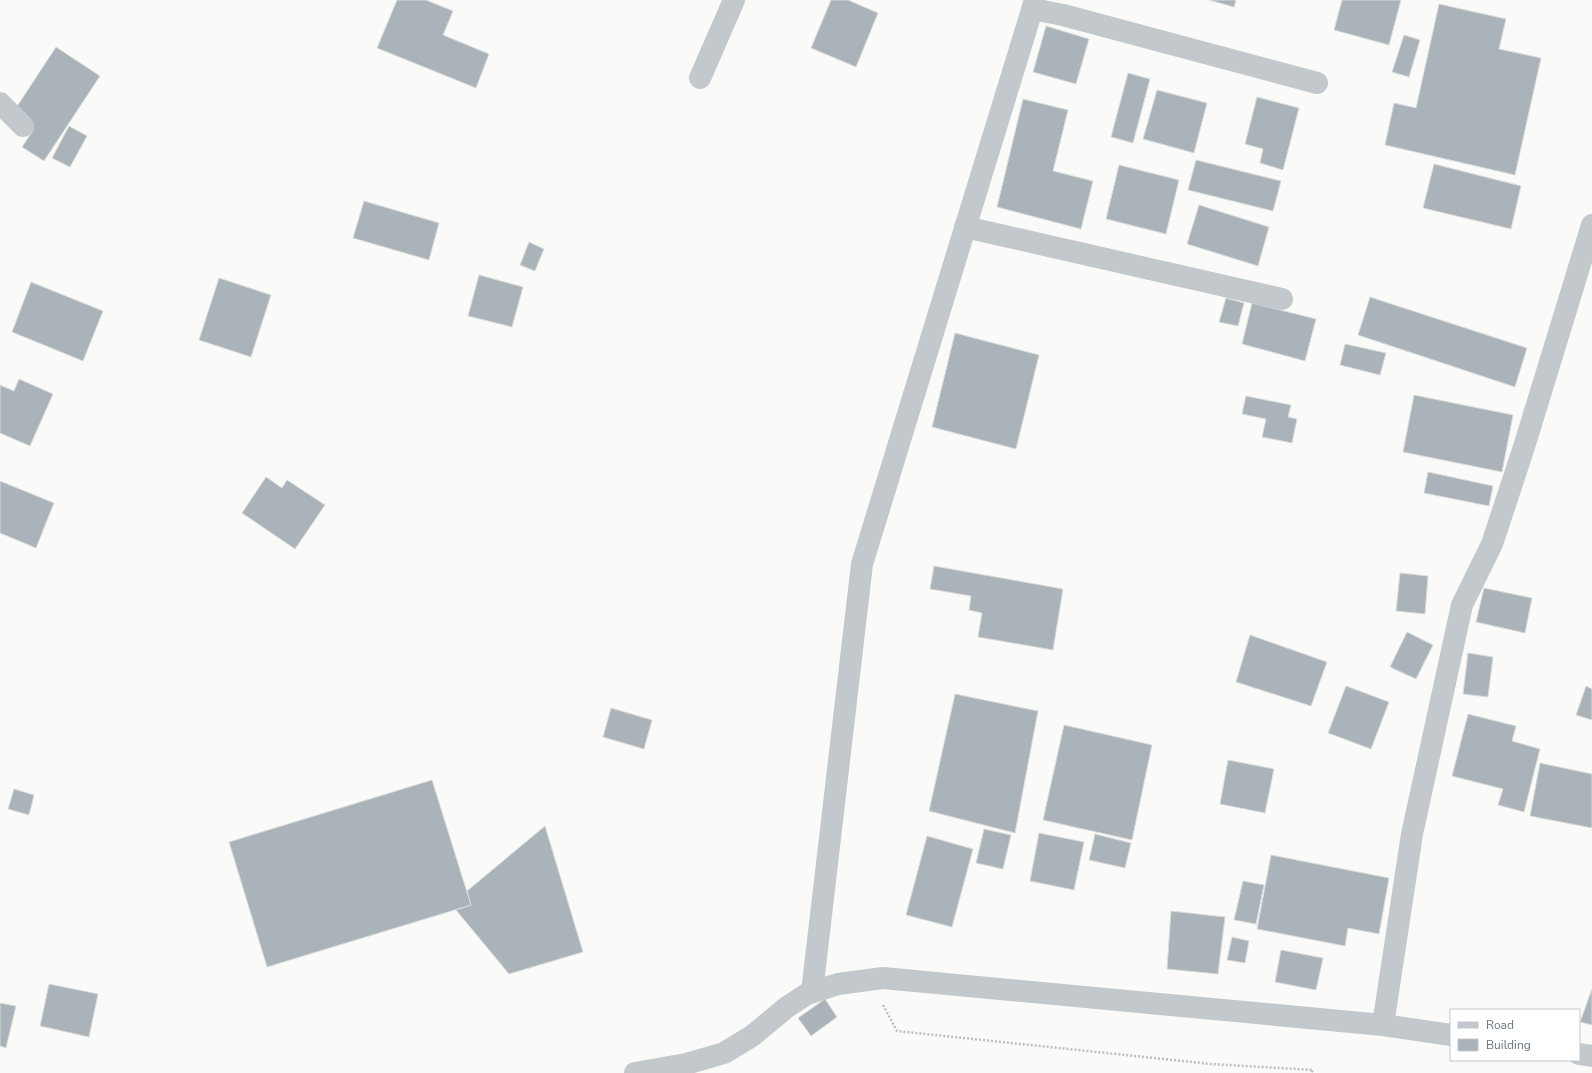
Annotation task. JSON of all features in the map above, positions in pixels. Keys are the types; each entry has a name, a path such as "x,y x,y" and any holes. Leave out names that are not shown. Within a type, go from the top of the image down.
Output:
{"street":[{"path":"700,78 734,0"},
{"path":"812,992 862,564 1034,4 1063,15 1317,83"},
{"path":"0,103 23,126"},
{"path":"1383,1025 1412,834 1462,604 1492,544 1524,447 1592,225"},
{"path":"965,227 1282,299"},
{"path":"635,1073 686,1064 724,1053 752,1036 787,1007 807,994 838,984 883,978 1383,1025 1450,1035"},
{"path":"1580,1054 1592,1056"}],"path":[{"path":"870,980 896,1031 1211,1064 1313,1070 1312,1073"}],"building":[{"path":"397,0 426,0 453,11 443,35 489,54 476,88 377,48"},
{"path":"831,0 848,0 878,13 856,67 811,48"},
{"path":"1209,0 1236,0 1234,7"},
{"path":"1342,0 1401,0 1389,45 1334,30"},
{"path":"1439,4 1506,19 1499,49 1541,58 1515,175 1385,145 1394,103 1416,108"},
{"path":"1046,26 1089,39 1076,84 1033,72"},
{"path":"1404,35 1420,40 1409,77 1392,72"},
{"path":"56,47 100,76 44,161 22,147 34,129 12,114"},
{"path":"1128,73 1150,79 1133,143 1111,137"},
{"path":"1157,90 1207,103 1194,153 1143,139"},
{"path":"1257,97 1299,108 1283,170 1260,163 1263,149 1245,144"},
{"path":"1023,99 1068,110 1053,171 1093,181 1081,229 997,207"},
{"path":"69,126 87,136 70,167 52,158"},
{"path":"1196,160 1281,181 1273,211 1188,190"},
{"path":"1434,164 1521,186 1511,229 1423,208"},
{"path":"1119,165 1179,180 1166,234 1106,219"},
{"path":"364,201 439,223 429,260 353,238"},
{"path":"1199,205 1269,227 1258,266 1187,244"},
{"path":"529,242 544,249 535,271 520,265"},
{"path":"479,275 523,287 512,327 468,316"},
{"path":"219,278 271,295 251,357 199,340"},
{"path":"31,282 103,311 83,361 12,332"},
{"path":"1370,297 1527,348 1515,387 1358,335"},
{"path":"1226,298 1244,303 1238,326 1219,322"},
{"path":"1252,303 1316,319 1305,361 1242,344"},
{"path":"955,333 1039,355 1016,449 932,427"},
{"path":"1345,344 1386,353 1380,375 1340,365"},
{"path":"19,379 53,394 30,446 0,433 0,385 14,391"},
{"path":"1414,395 1513,415 1502,472 1403,452"},
{"path":"1246,396 1291,405 1288,417 1297,419 1292,443 1262,437 1266,419 1242,414"},
{"path":"1428,472 1493,486 1489,506 1424,493"},
{"path":"266,477 282,488 287,480 325,505 295,549 242,513"},
{"path":"0,481 54,503 36,548 0,533"},
{"path":"934,566 1063,589 1053,650 978,637 982,613 969,610 971,596 930,589"},
{"path":"1400,573 1428,576 1425,614 1396,611"},
{"path":"1484,588 1532,598 1525,633 1476,622"},
{"path":"1407,632 1433,645 1416,679 1390,667"},
{"path":"1250,635 1327,662 1311,706 1236,682"},
{"path":"1468,653 1493,657 1488,697 1463,694"},
{"path":"1346,686 1389,702 1371,749 1328,733"},
{"path":"1586,686 1592,689 1592,720 1576,715"},
{"path":"955,694 1038,711 1015,833 929,811"},
{"path":"611,708 652,720 644,749 603,737"},
{"path":"1468,714 1516,726 1512,741 1540,749 1524,812 1498,805 1503,789 1452,776"},
{"path":"1064,725 1152,745 1132,840 1043,820"},
{"path":"1228,760 1274,769 1265,813 1220,804"},
{"path":"1540,763 1592,774 1592,828 1530,816"},
{"path":"432,780 471,905 267,967 229,842"},
{"path":"14,789 34,795 29,815 8,809"},
{"path":"545,826 583,952 509,974 456,910 471,905 467,891"},
{"path":"984,829 1011,835 1003,869 976,863"},
{"path":"1039,833 1084,842 1074,890 1030,881"},
{"path":"1095,834 1131,843 1125,868 1089,860"},
{"path":"927,836 973,849 952,927 906,915"},
{"path":"1271,855 1389,878 1379,934 1348,928 1345,946 1257,929"},
{"path":"1243,881 1264,885 1256,924 1234,920"},
{"path":"1171,911 1225,917 1218,974 1167,969"},
{"path":"1232,937 1249,941 1245,963 1227,960"},
{"path":"1281,950 1323,958 1316,990 1275,982"},
{"path":"49,984 98,994 89,1037 40,1026"},
{"path":"1592,989 1592,1025 1580,1022"},
{"path":"825,999 837,1017 811,1036 798,1018"},
{"path":"0,1003 16,1006 6,1048 0,1046"}]}
